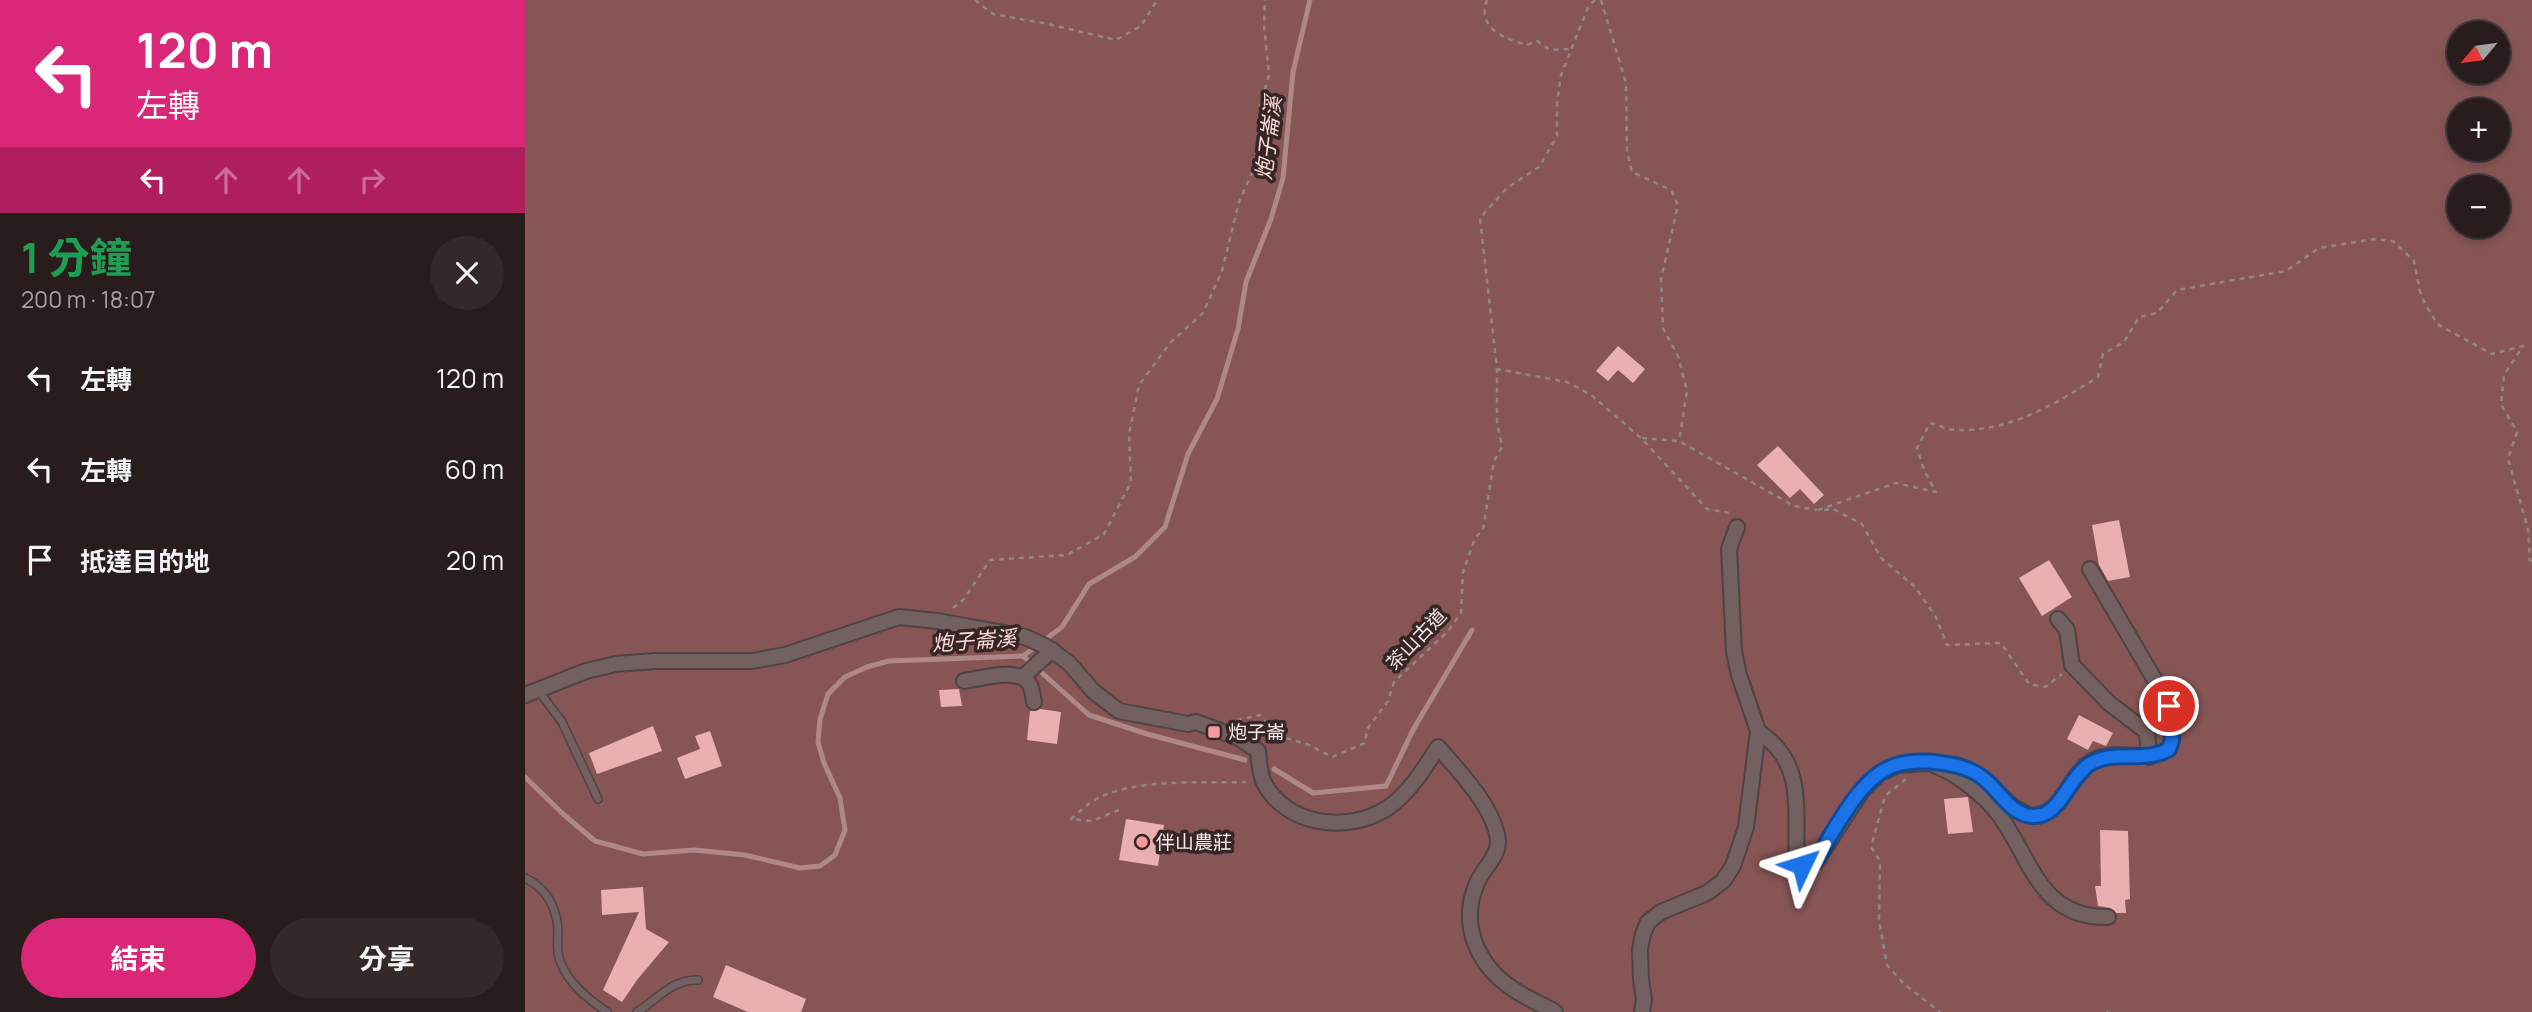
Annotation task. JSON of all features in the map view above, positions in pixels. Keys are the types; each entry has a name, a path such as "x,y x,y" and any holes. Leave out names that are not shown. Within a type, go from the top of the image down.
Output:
{"street":[{"path":"1642,1012 1644,999 1640,949 1648,922 1661,912 1707,893 1723,881 1733,866 1746,827 1758,731 1738,676 1734,652 1729,549 1737,527"},
{"path":"1758,731 1779,749 1792,775 1798,815 1797,861 1807,867 1815,863 1837,825 1871,782 1889,768 1898,765 1956,765 1979,775 2012,806 2030,816 2039,816 2059,805 2075,777 2098,758 2158,756 2169,749 2172,740 2169,706 2090,569"},
{"path":"531,692 586,671 615,664 655,661 752,661 785,655 899,617 1025,637 1069,663 1105,702 1119,711 1188,724 1196,722 1239,738 1258,751 1263,782 1285,807 1299,816 1315,821 1354,822 1388,808 1423,771 1438,747 1468,781 1493,824 1498,841 1493,857 1477,882 1468,912 1470,932 1476,948 1497,975 1513,989 1555,1012"},
{"path":"2058,619 2067,631 2072,665 2110,704 2147,732 2148,757"},
{"path":"1023,677 1047,652"},
{"path":"964,681 1007,674 1023,677 1029,683 1034,702"},
{"path":"1928,763 1942,768 1984,798 2000,816 2029,869 2044,890 2064,908 2092,917 2108,917"}],"lane":[{"path":"531,692 562,722 598,799"},
{"path":"525,878 538,884 548,894 558,928 557,954 566,974 588,998 607,1012"},
{"path":"638,1012 670,987 688,980 698,980"}],"path":[{"path":"975,0 993,14 1116,40 1141,26 1157,0"},
{"path":"937,621 964,600 990,560 1067,555 1104,534 1131,482 1129,434 1139,385 1170,343 1202,313 1222,271 1239,202 1264,146 1260,106 1269,75 1264,26 1265,0"},
{"path":"1486,0 1484,8 1487,25 1496,34 1527,45 1537,41 1550,50 1571,49"},
{"name":"茶山古道","path":"1235,720 1260,715 1276,735 1309,745 1332,757 1365,743 1367,729 1388,701 1394,682 1448,631 1461,613 1463,572 1475,538 1483,530 1494,461 1502,447 1497,421 1497,369 1479,218 1507,188 1539,167 1557,136 1557,103 1561,75 1589,5 1595,0"},
{"path":"1601,0 1626,83 1627,151 1632,172 1671,190 1678,205 1661,279 1663,328 1678,356 1687,391 1679,441"},
{"path":"1818,510 1896,482 1936,492 1924,470 1917,448 1930,423 1955,430 1987,427 2045,411 2098,377 2103,354 2124,342 2139,317 2158,313 2177,290 2286,271 2319,248 2374,239 2393,241 2414,261 2421,296 2437,324 2493,354 2523,346 2504,376 2501,404 2517,432 2508,458 2528,529 2530,561 2532,559"},
{"path":"1497,369 1567,382 1590,394 1641,438 1707,509 1734,514 1737,527"},
{"path":"1641,438 1679,441 1794,506 1818,510 1833,509 1862,524 1881,558 1915,587 1936,617 1947,645 2001,643 2029,684 2045,687 2072,665"},
{"path":"1908,764 1905,781 1885,796 1871,847 1880,861 1879,920 1887,965 1904,984 1940,1012"},
{"path":"1119,810 1092,821 1071,819 1093,801 1116,792 1164,783 1263,782"}],"shaded area":[{"path":"525,0 2532,0 2532,1012 525,1012"}],"building":[{"path":"1618,346 1645,369 1633,383 1618,370 1608,381 1596,371"},
{"path":"1778,446 1824,495 1814,504 1800,489 1790,498 1757,465"},
{"path":"2119,520 2130,577 2108,581 2099,565 2092,525"},
{"path":"2049,560 2072,597 2042,616 2019,578"},
{"path":"959,689 962,706 941,707 939,690"},
{"path":"1040,709 1061,712 1057,744 1027,740 1030,711"},
{"path":"2079,715 2113,733 2106,746 2093,741 2088,750 2067,739"},
{"path":"653,726 662,751 597,774 589,753"},
{"path":"710,731 722,766 685,779 677,758 700,749 695,736"},
{"path":"1968,797 1973,832 1948,834 1944,799"},
{"name":"伴山農莊","path":"1126,819 1164,825 1158,866 1119,860"},
{"path":"2100,830 2128,831 2130,899 2125,900 2126,913 2116,913 2110,908 2098,906 2095,886 2101,886"},
{"path":"643,887 646,929 669,942 622,1002 603,990 639,912 602,915 601,890"},
{"path":"726,965 806,999 801,1012 748,1012 713,997"}],"waterway":[{"name":"炮子崙溪","path":"525,777 595,841 643,854 694,850 745,855 800,868 820,866 835,855 845,830 840,798 818,742 820,719 828,694 845,677 889,661 1023,656 1062,627 1089,584 1135,557 1165,527 1188,454 1217,399 1238,329 1246,282 1271,219 1283,178 1293,72 1310,0"},
{"path":"1274,769 1313,793 1386,786 1413,730 1472,630"},
{"path":"1023,656 1089,715 1147,734 1245,760"}],"place":[{"name":"炮子崙","path":"1214,732"},
{"name":"伴山農莊","path":"1142,842"}],"route":[{"path":"1802,865 1807,867 1815,863 1837,825 1862,791 1889,768 1928,763 1956,765 1985,779 2019,811 2030,816 2039,816 2059,805 2075,777 2098,758 2158,756 2169,749 2172,740 2169,706"}]}
